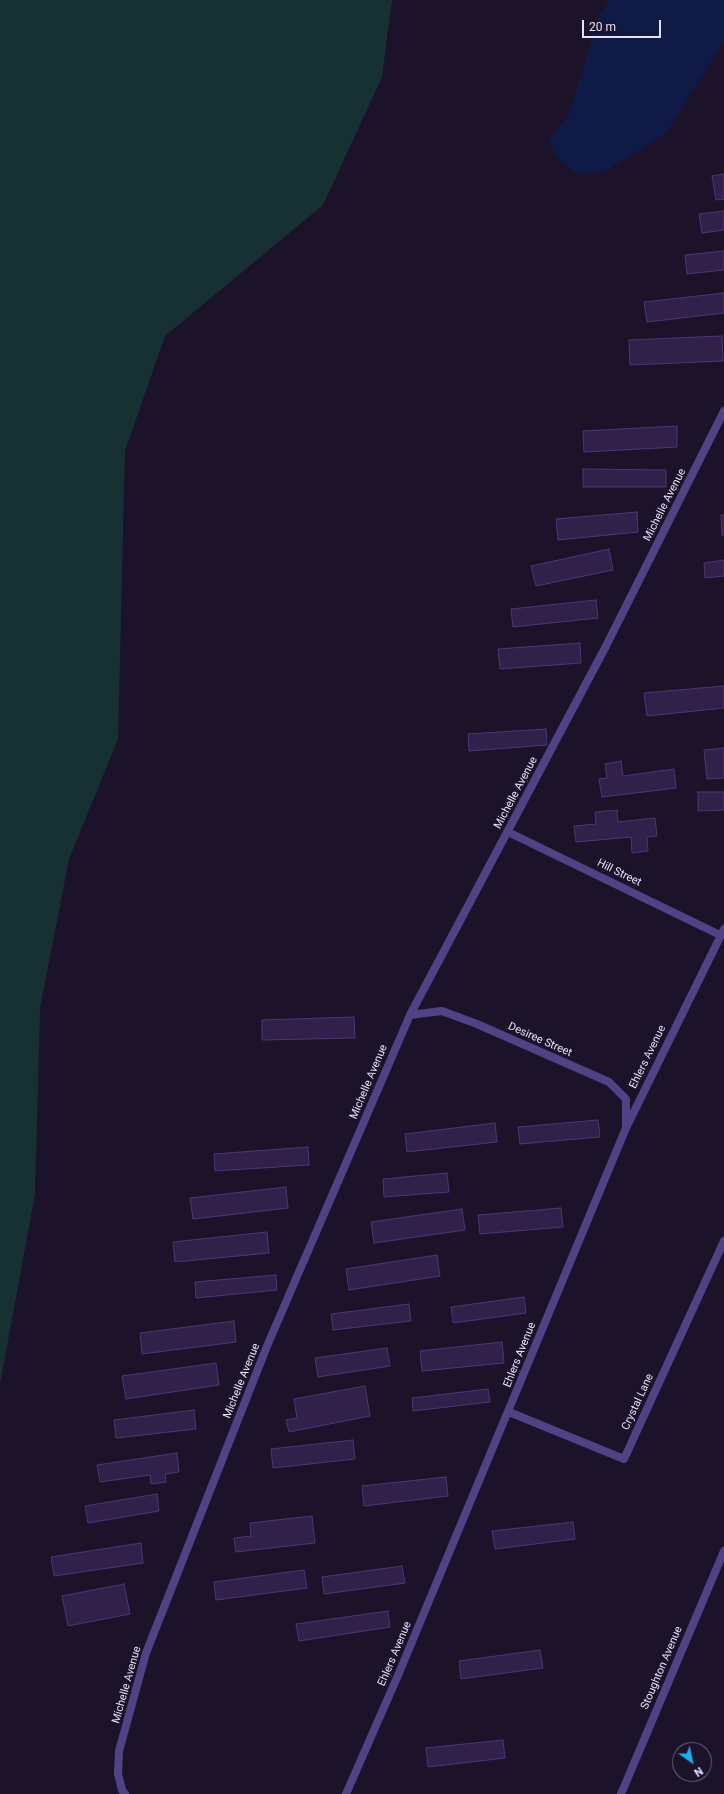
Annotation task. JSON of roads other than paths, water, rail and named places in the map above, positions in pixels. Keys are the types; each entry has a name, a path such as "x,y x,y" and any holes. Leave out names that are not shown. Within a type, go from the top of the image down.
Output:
{"street":[{"name":"Michelle Avenue","path":"125,1794 122,1790 118,1774 119,1751 146,1653 267,1346 410,1015 606,646 724,411"},
{"name":"Hill Street","path":"508,832 722,932"},
{"name":"Ehlers Avenue","path":"346,1794 399,1673 626,1128 722,932"},
{"name":"Desiree Street","path":"410,1015 442,1011 477,1024 609,1082 626,1099 626,1128"},
{"name":"Crystal Lane","path":"508,1412 624,1459 724,1242"},
{"name":"Stoughton Avenue","path":"621,1794 724,1551"}],"water":[{"path":"610,0 724,0 724,41 666,133 604,172 578,174 556,157 549,139 569,115 599,15"}]}
